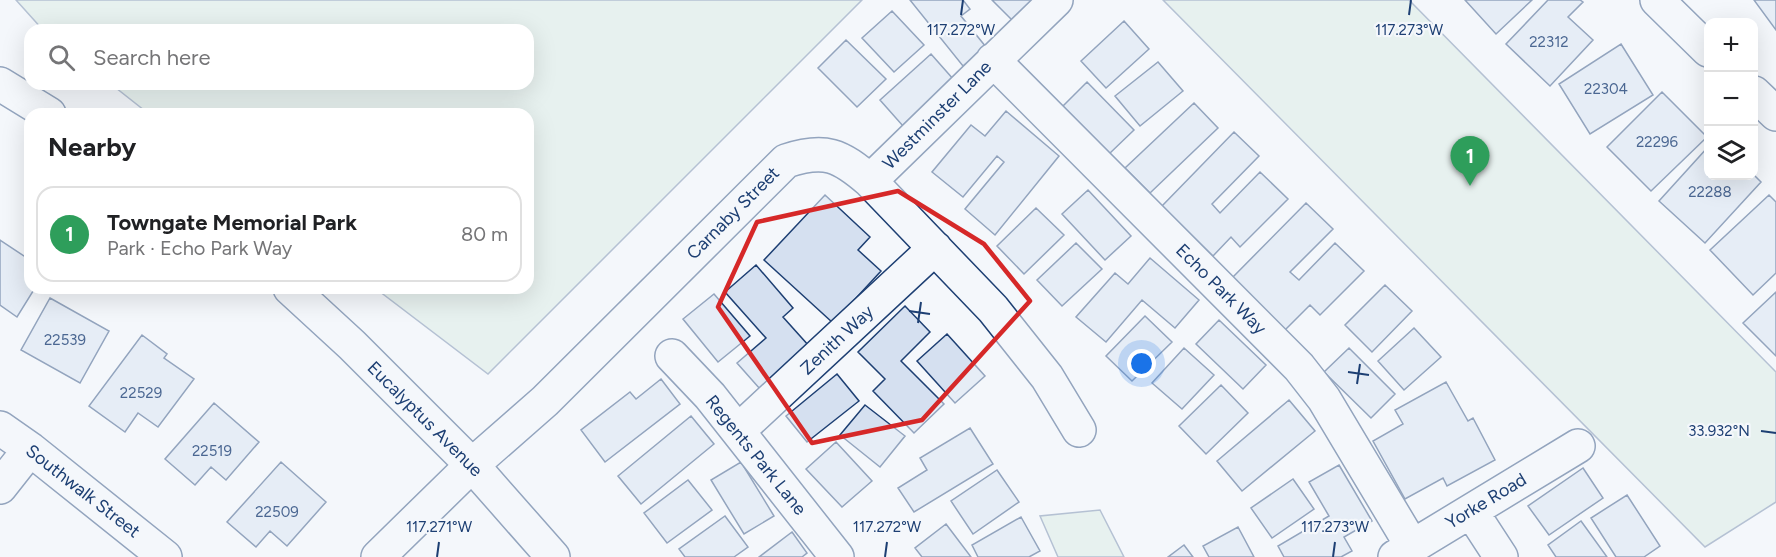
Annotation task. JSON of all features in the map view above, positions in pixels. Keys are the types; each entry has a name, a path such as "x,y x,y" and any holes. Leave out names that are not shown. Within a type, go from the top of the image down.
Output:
{"street":[{"name":"Westminster Lane","path":"870,181 1056,0"},
{"path":"1657,0 1704,46"},
{"name":"Echo Park Way","path":"993,60 1299,367 1324,399 1403,552"},
{"path":"0,84 39,108"},
{"path":"1758,97 1776,114"},
{"name":"Carnaby Street","path":"378,557 472,465 545,401 786,161 806,154 829,155 849,163 870,181 993,309 1047,377 1079,430"},
{"name":"Zenith Way","path":"738,431 935,248"},
{"name":"Eucalyptus Avenue","path":"297,294 352,345 472,465 553,557"},
{"name":"Regents Park Lane","path":"672,356 710,396 837,557"},
{"name":"Southwalk Street","path":"0,428 30,449 165,557"},
{"name":"Yorke Road","path":"1403,552 1578,446"},
{"path":"0,487 30,449"},
{"path":"1471,511 1501,557"}],"highlighted area":[{"path":"898,191 984,244 1030,301 922,420 812,443 718,307 757,222"}],"shaded area":[{"path":"16,0 862,0 488,374 383,294 534,294 534,108 141,108 119,90 534,90 534,24 38,24"},
{"path":"1163,0 1409,0 1776,372 1776,502 1705,547"},
{"path":"1100,510 1124,557 1058,557 1040,516"}],"building":[{"path":"910,0 963,0 970,9 961,16 986,47 963,66"},
{"path":"992,0 1034,0 1013,21"},
{"path":"1465,0 1532,0 1496,34"},
{"path":"1548,0 1580,0 1583,2 1568,17 1593,40 1550,86 1506,44"},
{"path":"1754,0 1776,0 1776,30"},
{"path":"892,11 924,45 894,72 862,38"},
{"path":"1124,21 1149,49 1106,88 1081,61"},
{"path":"846,40 886,79 857,107 818,68"},
{"path":"1621,44 1653,95 1590,134 1559,84"},
{"path":"931,54 954,80 903,126 880,100"},
{"path":"1158,62 1183,91 1140,126 1115,96"},
{"path":"1087,82 1134,130 1109,154 1062,107"},
{"path":"1662,92 1704,134 1704,140 1651,191 1607,147"},
{"path":"1194,103 1218,128 1150,193 1125,168"},
{"path":"1006,111 1059,156 995,235 965,209 1004,162 997,156 963,197 932,172 971,125 985,136"},
{"path":"1234,132 1259,156 1212,204 1220,213 1260,172 1288,199 1240,247 1231,237 1213,256 1162,206"},
{"path":"1704,151 1704,180 1758,179 1761,182 1705,243 1659,201"},
{"path":"1088,190 1131,236 1105,260 1062,214"},
{"path":"825,195 870,237 858,250 881,271 833,323 764,260"},
{"path":"1769,195 1776,202 1776,273 1753,295 1710,250"},
{"path":"1306,203 1333,229 1290,272 1299,280 1335,243 1364,271 1320,315 1310,305 1285,330 1232,278"},
{"path":"1036,208 1064,235 1024,274 997,246"},
{"path":"0,240 24,256 24,294 31,294 17,317 0,305"},
{"path":"1076,243 1102,269 1062,306 1037,280"},
{"path":"1150,258 1199,300 1175,328 1142,300 1106,342 1076,317 1115,273 1128,284"},
{"path":"756,265 793,308 783,317 809,346 760,389 737,363 766,338 725,292"},
{"path":"1385,285 1412,311 1372,352 1345,325"},
{"path":"1776,292 1776,356 1743,323"},
{"path":"714,294 750,336 718,362 683,319"},
{"path":"50,298 109,331 80,383 21,350"},
{"path":"905,306 930,332 901,361 944,404 914,433 873,391 885,379 858,352"},
{"path":"1145,316 1172,342 1132,381 1106,356"},
{"path":"1219,320 1266,365 1243,389 1196,344"},
{"path":"1414,328 1441,357 1404,390 1378,361"},
{"path":"947,334 985,376 955,403 917,361"},
{"path":"142,335 167,354 164,358 194,379 158,427 138,413 125,432 89,406"},
{"path":"1184,348 1214,375 1182,409 1152,383"},
{"path":"1349,348 1395,394 1371,418 1324,372"},
{"path":"837,374 859,401 807,442 786,416"},
{"path":"661,379 680,404 605,462 581,430 630,392 636,399"},
{"path":"1446,382 1468,421 1473,418 1495,460 1447,486 1443,478 1405,499 1373,441 1403,424 1395,410"},
{"path":"1221,385 1248,413 1206,454 1179,426"},
{"path":"1289,400 1315,431 1242,491 1217,461"},
{"path":"214,403 259,442 226,480 211,467 195,485 165,459"},
{"path":"865,405 905,436 880,467 840,435"},
{"path":"691,416 714,444 641,504 618,476"},
{"path":"970,428 993,464 914,512 898,488 927,470 920,458"},
{"path":"836,442 872,481 842,507 806,469"},
{"path":"281,462 326,502 287,546 270,531 256,547 227,522"},
{"path":"741,462 774,516 744,534 711,480"},
{"path":"1339,465 1372,521 1344,537 1352,551 1341,557 1284,557 1278,546 1329,516 1309,482"},
{"path":"1583,468 1603,498 1549,535 1528,506"},
{"path":"997,470 1019,502 973,534 951,501"},
{"path":"1293,479 1314,509 1272,538 1251,508"},
{"path":"688,480 712,510 667,543 644,513"},
{"path":"1627,495 1660,546 1644,557 1616,557 1591,518"},
{"path":"725,516 748,547 734,557 685,557 679,549"},
{"path":"1021,517 1040,551 1029,557 978,557 972,545"},
{"path":"1581,521 1607,557 1556,557 1548,545"},
{"path":"946,524 971,557 922,557 915,548"},
{"path":"1238,527 1254,557 1209,557 1203,546"},
{"path":"792,532 807,553 802,557 759,557"},
{"path":"1184,545 1193,557 1168,557"}],"place":[{"name":"Towngate Memorial Park","path":"1470,186"}]}
